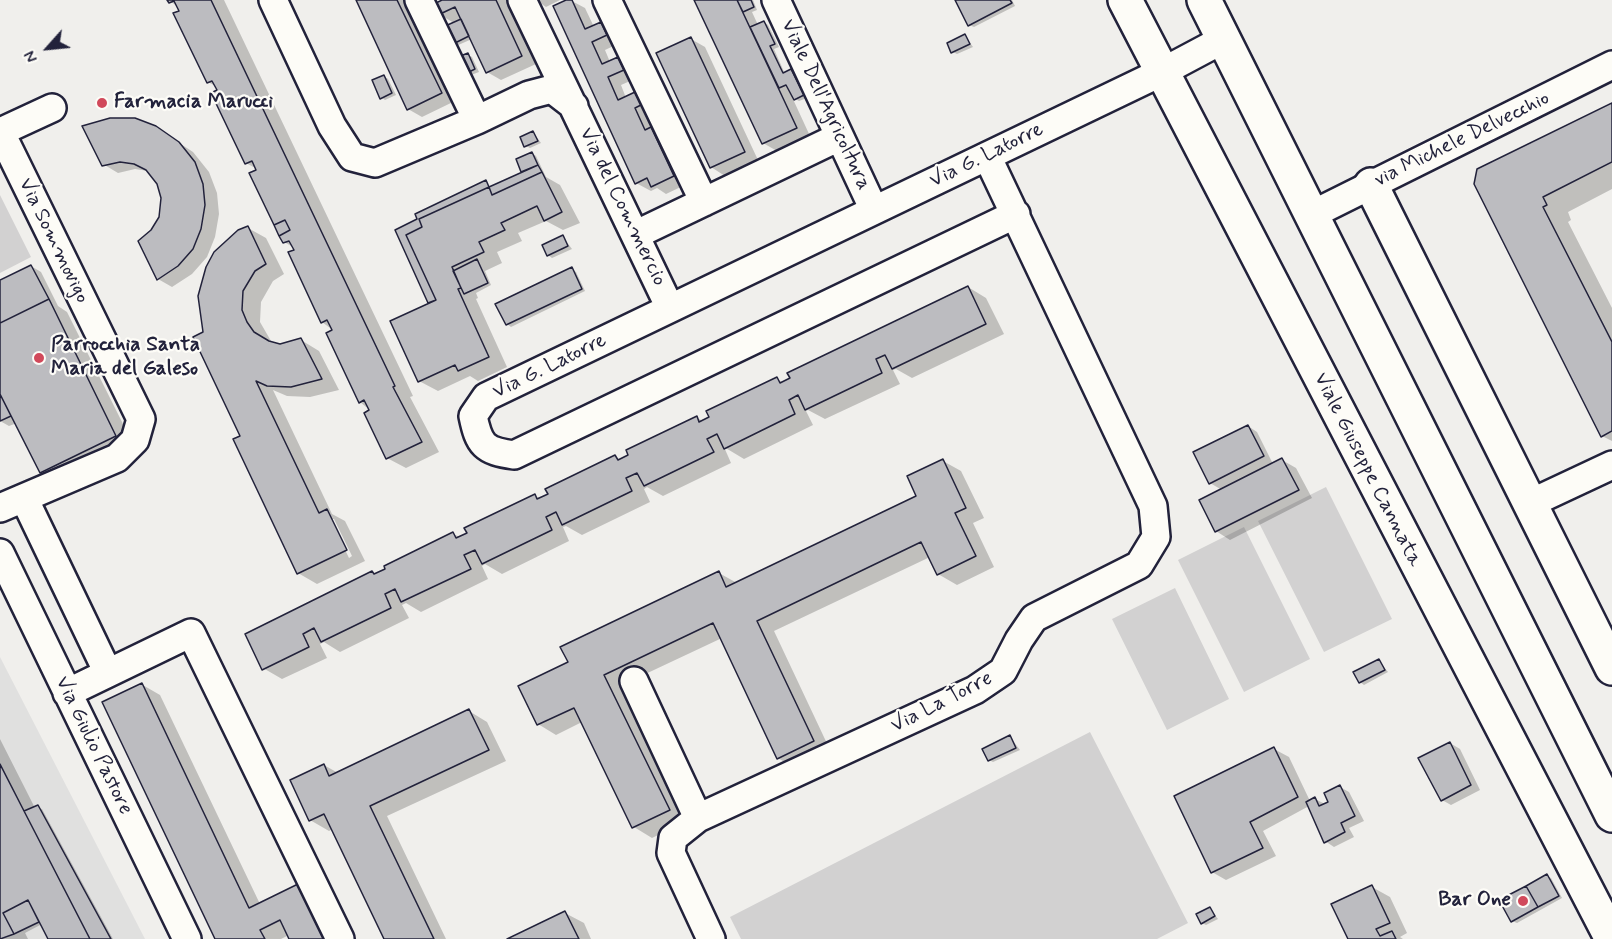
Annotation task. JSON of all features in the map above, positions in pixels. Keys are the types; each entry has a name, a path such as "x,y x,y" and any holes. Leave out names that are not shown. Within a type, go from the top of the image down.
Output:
{"street":[{"path":"273,0 332,126 352,157 375,163 477,120 529,95 552,89 574,106"},
{"path":"419,0 477,120"},
{"name":"Via del Commercio","path":"522,0 670,308"},
{"path":"607,0 704,201"},
{"name":"Viale Dell'Agricoltura","path":"776,0 874,210"},
{"name":"Viale Giuseppe Cannata","path":"1125,0 1612,939"},
{"path":"1204,0 1612,815"},
{"name":"Via G. Latorre","path":"1016,214 514,456 492,452 478,438 473,416 486,397 1162,72 1224,39"},
{"name":"via Michele Delvecchio","path":"1313,214 1612,65"},
{"name":"Via Sommovigo","path":"12,503 117,458 135,440 141,419 0,131 52,108"},
{"path":"635,235 839,136"},
{"name":"Via La Torre","path":"711,939 671,853 673,838 698,818 975,690 1003,671 1019,640 1034,618 1139,565 1156,537 1153,506 987,156"},
{"path":"1371,185 1612,668"},
{"path":"1531,503 1612,465"},
{"path":"12,503 108,673"},
{"name":"Via Giulio Pastore","path":"0,553 187,939"},
{"path":"67,693 191,633 340,939"},
{"path":"634,681 698,818"}],"shaded area":[{"path":"0,195 31,257 0,273"},
{"path":"1326,487 1392,619 1324,652 1258,521"},
{"path":"1244,527 1310,659 1244,692 1178,560"},
{"path":"1175,588 1229,699 1167,730 1112,619"},
{"path":"0,657 145,939 0,939"},
{"path":"1090,732 1188,923 1157,939 741,939 730,917"}],"building":[{"path":"167,0 211,0 395,386 393,387 422,442 386,459 364,413 369,410 364,400 359,403 326,333 332,330 327,320 321,323 288,252 294,250 289,241 283,243 279,236 290,230 285,220 274,225 249,173 256,170 252,161 245,164 211,93 217,90 212,81 207,83 173,13 179,11 174,1 169,3"},
{"path":"356,0 397,0 442,93 407,110"},
{"path":"442,0 496,0 522,56 486,73 455,7 438,15 432,5"},
{"path":"566,0 572,0 585,29 601,22 607,35 592,42 602,64 618,57 624,70 608,77 618,100 635,92 641,105 635,108 645,130 651,127 674,176 651,187 647,178 635,184 553,6"},
{"path":"694,0 737,0 797,128 762,144"},
{"path":"737,0 751,0 754,7 743,12"},
{"path":"955,0 1010,0 1012,3 968,26"},
{"path":"461,19 469,36 451,45 443,27"},
{"path":"764,21 775,44 770,46 783,73 791,69 804,95 794,100 786,85 779,88 750,27"},
{"path":"965,34 970,44 951,53 947,43"},
{"path":"691,37 745,152 710,168 656,53"},
{"path":"468,53 475,69 465,74 458,57"},
{"path":"384,75 392,93 380,99 372,80"},
{"path":"1612,103 1612,162 1543,197 1547,205 1543,207 1612,342 1612,431 1601,437 1474,184 1477,169"},
{"path":"110,118 135,118 156,126 179,142 195,162 203,184 205,205 201,229 193,249 178,266 157,280 138,241 151,230 159,217 161,198 157,184 146,170 134,164 120,162 102,166 82,126"},
{"path":"533,131 538,141 524,147 520,137"},
{"path":"532,152 538,165 521,172 516,159"},
{"path":"538,165 542,172 492,195 489,187"},
{"path":"542,172 562,212 544,221 537,206 501,223 505,230 479,242 484,252 452,267 461,288 458,289 489,357 458,371 455,365 418,382 390,321 436,300 406,235 422,227 419,219 489,187 492,195"},
{"path":"486,180 489,187 419,219 422,227 406,235 436,300 428,303 395,230 417,219 415,214"},
{"path":"285,220 290,230 279,236 274,225"},
{"path":"248,226 266,264 255,271 243,291 242,310 247,322 254,332 269,341 280,344 301,338 322,379 291,387 267,386 256,381 319,513 327,509 347,550 297,574 233,439 240,436 193,337 203,332 198,296 206,267 214,252 238,230"},
{"path":"563,235 568,246 547,256 542,245"},
{"path":"477,259 488,283 464,294 453,271"},
{"path":"31,265 49,299 0,323 0,280"},
{"path":"572,267 582,289 506,325 495,304"},
{"path":"968,286 986,324 892,369 885,355 876,359 882,373 805,410 798,395 789,400 795,414 724,449 717,434 707,439 714,452 644,486 637,473 626,478 632,491 562,525 556,512 546,517 552,530 482,564 475,550 464,555 471,569 401,602 395,589 385,594 391,608 321,642 314,628 303,634 309,647 262,670 245,634 372,571 374,574 385,569 384,566 453,532 456,538 467,533 464,528 535,494 537,499 548,494 545,489 615,455 618,460 628,455 626,450 697,416 699,422 709,417 706,411 777,377 780,383 790,378 787,373"},
{"name":"Parrocchia Santa Maria del Galeso","path":"49,299 116,436 40,473 0,394 0,323"},
{"path":"0,394 11,416 0,421"},
{"path":"1248,425 1264,456 1209,484 1193,452"},
{"path":"1282,458 1299,490 1215,532 1199,500"},
{"path":"943,459 966,508 955,513 976,556 937,575 921,542 757,621 814,741 777,759 713,623 604,675 670,810 632,828 574,708 537,725 518,686 568,662 560,647 719,571 726,587 916,496 907,476"},
{"path":"1379,659 1385,670 1359,683 1353,672"},
{"path":"142,683 249,908 298,884 325,939 289,939 280,920 260,930 265,939 215,939 102,702"},
{"path":"469,709 489,750 370,806 434,939 384,939 324,814 309,821 290,780 324,764 329,776"},
{"path":"1010,735 1016,748 988,761 982,749"},
{"path":"1450,742 1471,785 1441,801 1418,758"},
{"path":"1274,747 1298,797 1250,822 1263,848 1211,873 1174,796"},
{"path":"0,764 90,939 48,939 28,900 3,913 14,934 0,939"},
{"path":"1340,785 1355,816 1341,823 1345,832 1324,843 1306,802 1315,797 1319,806 1328,802 1324,793"},
{"path":"38,805 111,939 90,939 24,811"},
{"path":"1547,874 1559,896 1538,907 1526,886"},
{"path":"1372,885 1390,923 1376,929 1380,936 1392,931 1396,939 1348,939 1331,904"},
{"path":"1526,886 1538,907 1511,922 1499,900"},
{"path":"28,900 39,922 14,934 3,913"},
{"path":"1210,907 1215,916 1201,924 1196,914"},
{"path":"565,911 579,939 507,939"}],"place":[{"name":"Farmacia Marucci","path":"102,103"},
{"name":"Parrocchia Santa Maria del Galeso","path":"39,358"},
{"name":"Bar One","path":"1523,901"}]}
